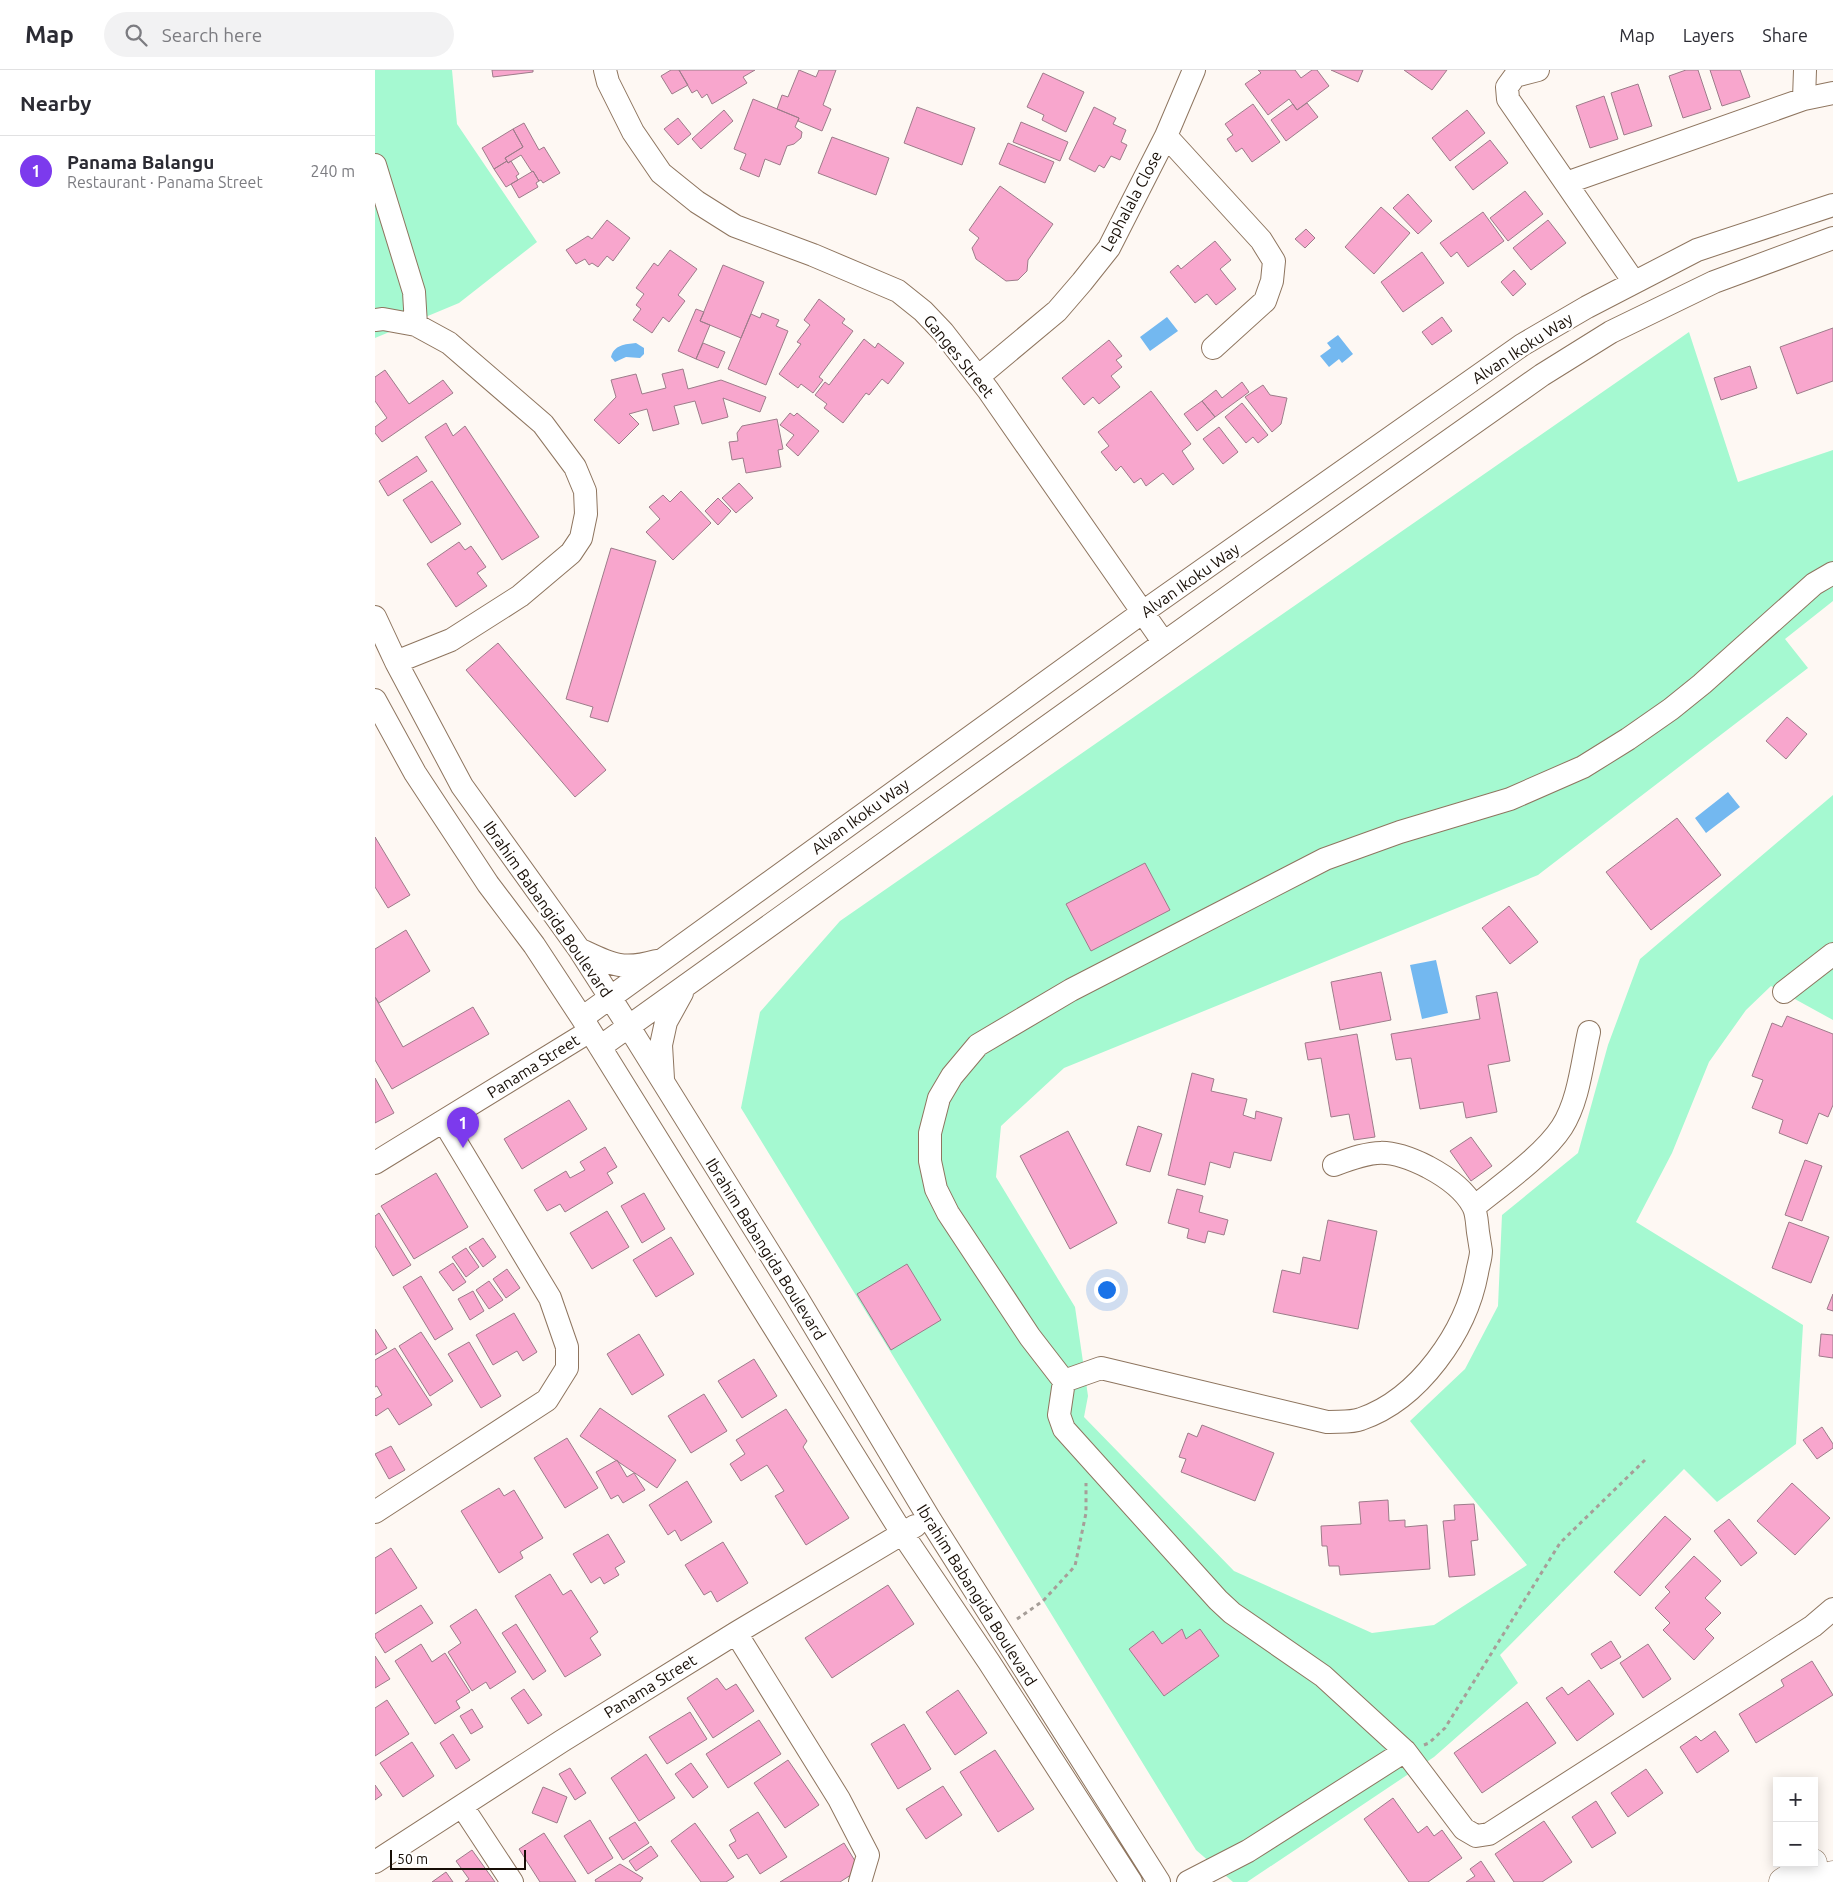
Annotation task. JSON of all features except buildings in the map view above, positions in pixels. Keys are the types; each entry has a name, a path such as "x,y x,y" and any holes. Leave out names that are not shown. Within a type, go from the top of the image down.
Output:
{"highway":[{"path":"1818,1860 1833,1851"},
{"path":"1783,1882 1807,1867"},
{"path":"1813,1882 1833,1875"}],"street":[{"name":"Ganges Street","path":"605,70 607,82 633,132 661,173 697,202 735,226 813,255 898,291 923,311 943,332 978,377 1164,643"},
{"name":"Lephalala Close","path":"978,377 1057,311 1109,248 1166,136 1194,70"},
{"path":"1538,70 1515,76 1507,87 1508,99 1634,282"},
{"path":"1804,99 1805,70"},
{"path":"1566,183 1804,99 1833,93"},
{"path":"1166,136 1261,240 1274,261 1272,281 1265,301 1213,348"},
{"path":"375,165 413,292 416,326"},
{"name":"Alvan Ikoku Way","path":"591,1032 610,998 900,786 1143,612 1522,345 1587,306 1697,250 1833,205"},
{"name":"Alvan Ikoku Way","path":"591,1032 629,1027 1260,574 1542,375 1611,332 1714,282 1833,238"},
{"path":"375,320 383,319 416,326 449,343 543,424 575,467 585,491 586,514 581,538 571,553 520,596 451,640 396,662"},
{"path":"1833,573 1814,584 1703,684 1671,709 1583,767 1510,799 1400,832 1325,859 1089,981 978,1045 952,1076 939,1098 930,1133 930,1161 935,1189 948,1213 1030,1337 1064,1382 1059,1416 1064,1429 1218,1600 1232,1613 1323,1676 1405,1751 1464,1830 1476,1836 1489,1834 1813,1626 1833,1609"},
{"name":"Ibrahim Babangida Boulevard","path":"375,617 396,662 462,786 579,949 629,1027 795,1294 929,1518 1159,1882"},
{"name":"Ibrahim Babangida Boulevard","path":"375,700 420,781 488,884 534,945 591,1032 902,1533 989,1662 1131,1882"},
{"path":"579,949 602,960 630,967 665,959"},
{"path":"1784,992 1833,954"},
{"path":"663,1081 661,1045 666,1022 686,985"},
{"name":"Panama Street","path":"375,1163 591,1032"},
{"path":"1474,1207 1537,1155 1561,1127 1575,1095 1589,1032"},
{"path":"375,1512 547,1400 567,1368 567,1347 550,1298 444,1122"},
{"path":"1064,1382 1101,1368 1327,1422 1360,1420 1384,1408 1410,1389 1430,1369 1451,1343 1464,1316 1475,1285 1481,1253 1474,1207 1455,1184 1407,1157 1378,1152 1359,1156 1334,1166"},
{"name":"Panama Street","path":"375,1862 562,1741 735,1633 929,1518"},
{"path":"735,1633 839,1799 868,1855 860,1882"},
{"path":"1188,1882 1248,1851 1405,1751"},
{"path":"462,1806 512,1882"}],"path":[{"path":"1000,1631 1043,1601 1075,1566 1087,1513 1085,1452"},
{"path":"1405,1751 1429,1743 1445,1728 1560,1543 1645,1460"}],"green space":[{"path":"375,70 452,70 457,124 537,242 459,303 375,338"},
{"path":"1689,332 1738,482 1833,450 1833,601 1785,639 1808,668 1538,875 1064,1068 1001,1126 996,1177 1075,1307 1088,1396 1084,1417 1234,1571 1372,1633 1434,1625 1527,1565 1410,1421 1465,1369 1498,1306 1502,1215 1578,1153 1608,1045 1640,959 1833,795 1833,1020 1771,986 1746,1010 1709,1062 1672,1153 1636,1222 1803,1325 1796,1444 1717,1502 1684,1469 1500,1655 1518,1683 1434,1757 1247,1882 1233,1882 1196,1850 741,1108 760,1012 840,921"}],"water":[{"path":"1167,317 1178,331 1150,351 1140,337"},
{"path":"1338,335 1353,354 1342,363 1339,359 1329,367 1320,356 1331,348 1327,343"},
{"path":"636,343 644,348 644,354 640,358 626,357 615,362 611,357 617,348"},
{"path":"1728,792 1740,807 1706,833 1695,818"},
{"path":"1436,960 1448,1013 1422,1019 1410,965"}],"place":[{"name":"Panama Balangu","path":"463,1148"}]}
